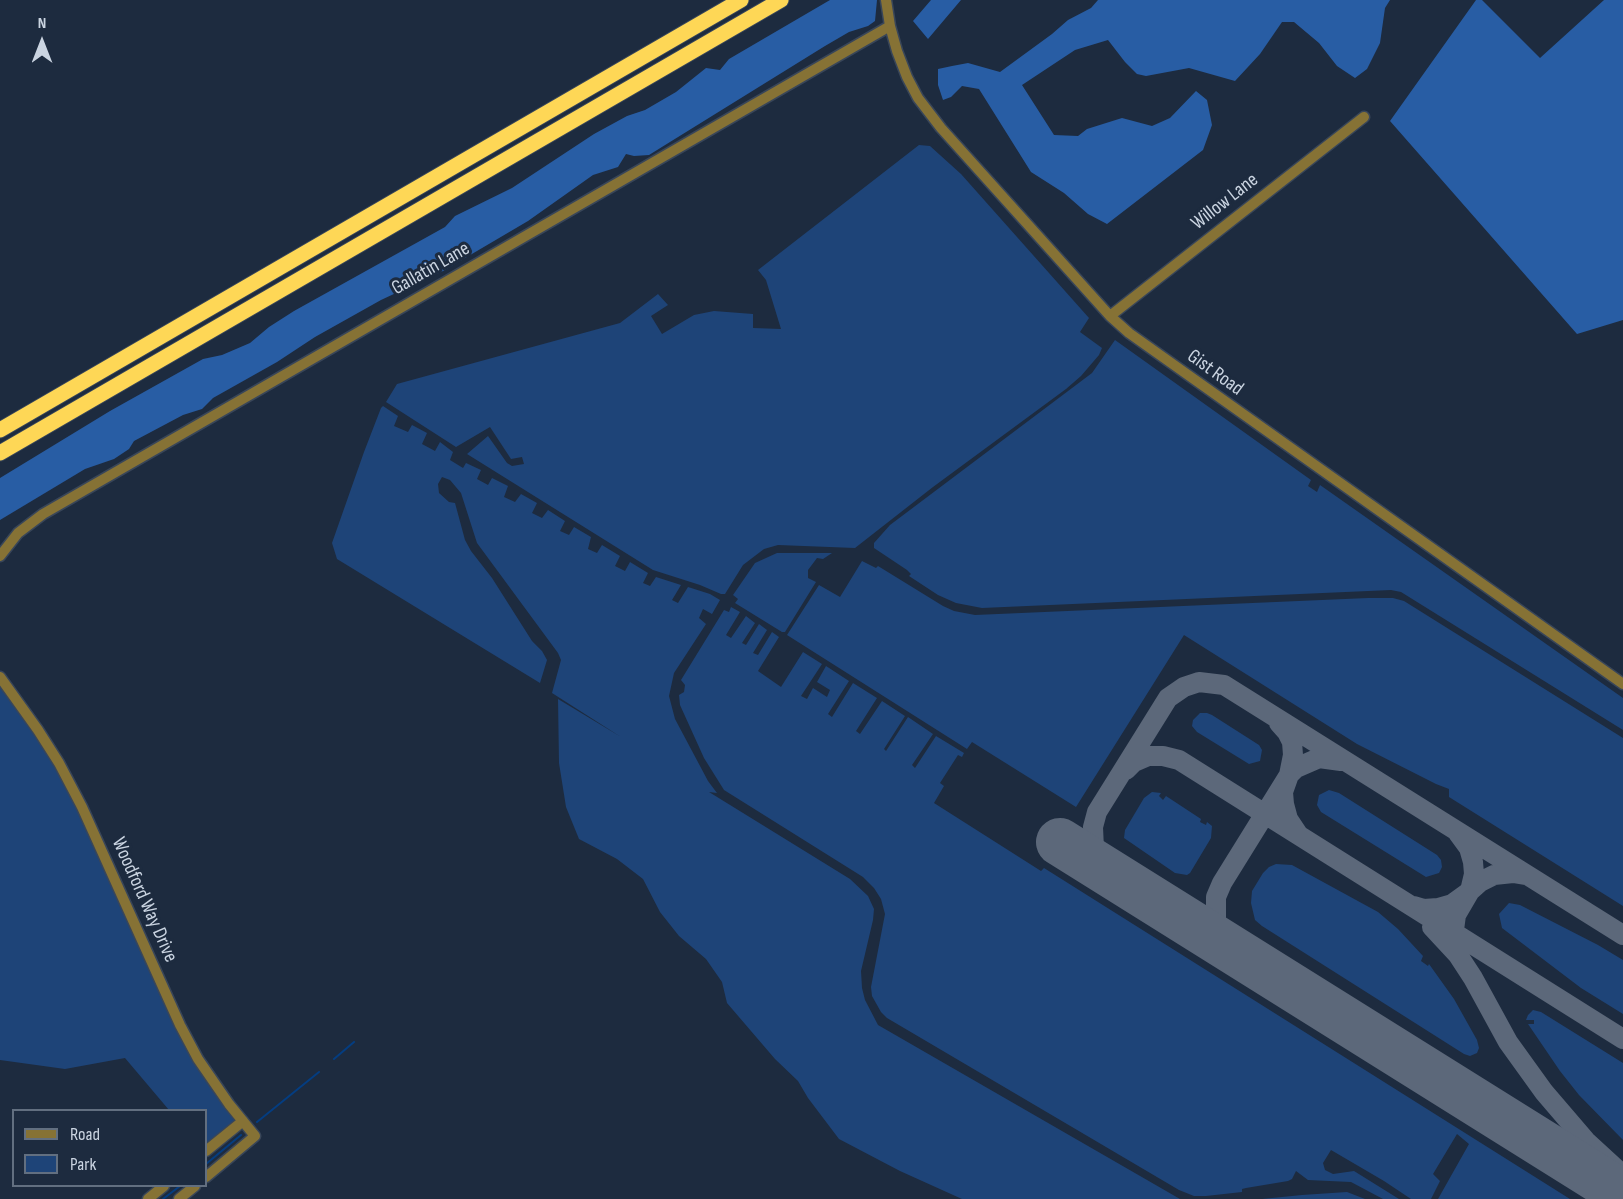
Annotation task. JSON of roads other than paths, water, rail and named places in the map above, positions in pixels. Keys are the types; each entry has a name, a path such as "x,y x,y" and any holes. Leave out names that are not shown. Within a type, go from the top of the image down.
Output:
{"highway":[{"path":"0,430 741,0"},
{"path":"0,453 781,0"}],"street":[{"name":"Gist Road","path":"886,0 890,26 907,77 918,98 941,128 1110,316 1129,333 1623,684"},
{"name":"Gallatin Lane","path":"0,556 18,533 43,514 890,26"},
{"name":"Willow Lane","path":"1110,316 1364,117"},
{"name":"Woodford Way Drive","path":"0,677 59,763 96,837 180,1025 198,1059 255,1136 207,1176"},
{"path":"207,1150 243,1121"},
{"path":"148,1199 162,1187"},
{"path":"179,1199 193,1187"}],"waterway":[{"path":"334,1059 354,1042"},
{"path":"257,1122 319,1072"},
{"path":"207,1163 241,1135"},
{"path":"163,1199 179,1187"}]}
